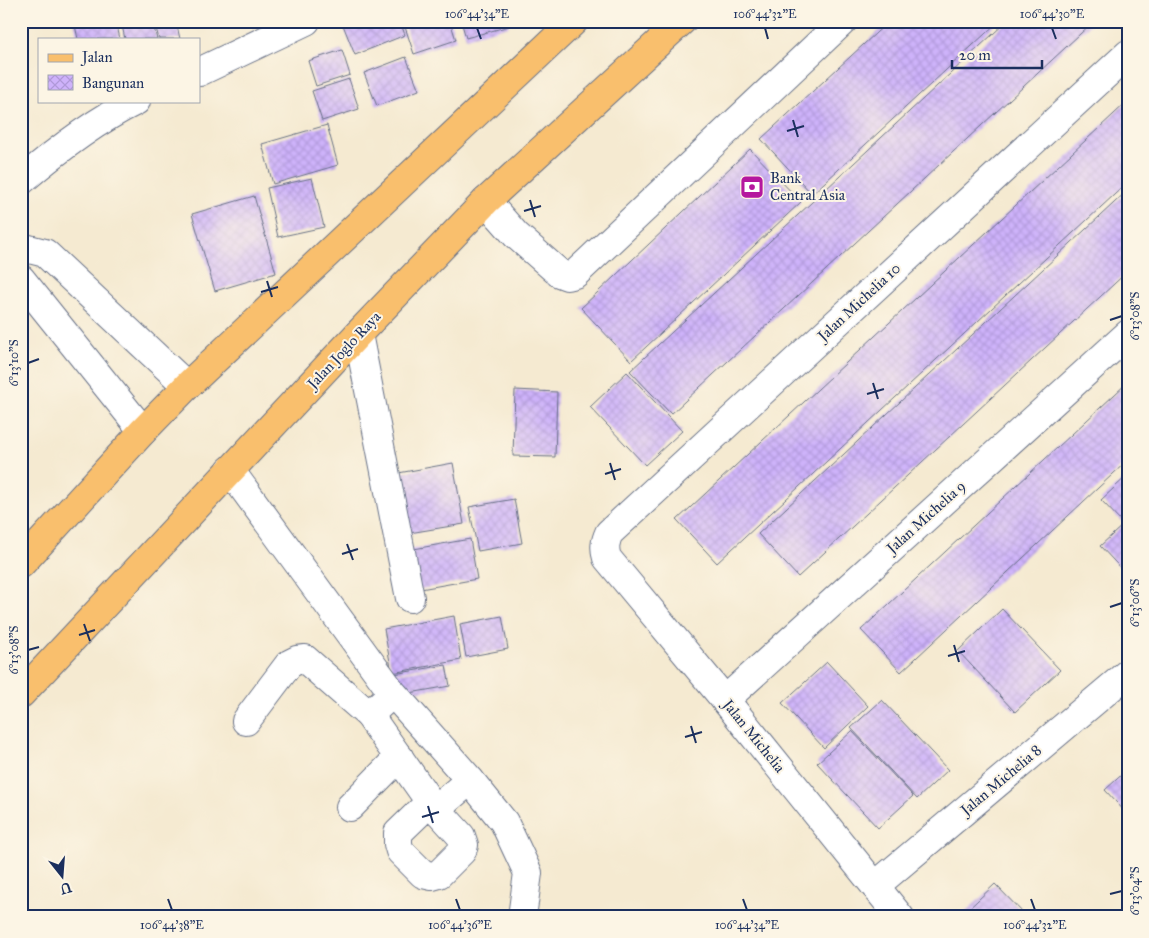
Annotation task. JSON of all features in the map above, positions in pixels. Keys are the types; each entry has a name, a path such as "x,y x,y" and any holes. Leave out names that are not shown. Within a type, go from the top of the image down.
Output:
{"main road":[{"path":"21,564 187,386 574,21"},
{"name":"Jalan Joglo Raya","path":"21,694 358,334 486,201 682,21"}],"street":[{"path":"200,72 306,21"},
{"path":"486,201 516,235 559,273 567,276 575,274 843,21"},
{"name":"Jalan Michelia 10","path":"606,558 604,548 605,540 609,533 1128,54"},
{"path":"21,181 50,156 119,109 134,102"},
{"path":"21,247 45,253 187,386"},
{"path":"21,279 143,431"},
{"path":"358,334 410,598"},
{"name":"Jalan Michelia 9","path":"725,700 1128,334"},
{"path":"230,470 392,692 470,780 504,822 528,873 522,917"},
{"name":"Jalan Michelia","path":"606,558 725,700 900,917"},
{"path":"246,720 289,664 305,659 370,715 433,805 470,780"},
{"name":"Jalan Michelia 8","path":"875,886 1128,673"},
{"path":"370,715 392,692"},
{"path":"350,807 399,757"}],"building":[{"path":"74,21 116,21 120,38 78,38"},
{"path":"121,21 152,21 157,38 125,38"},
{"path":"154,21 176,21 180,38 159,38"},
{"path":"352,21 400,21 405,35 355,55 343,25"},
{"path":"403,21 450,21 456,40 414,54"},
{"path":"461,21 507,21 509,26 466,38"},
{"path":"889,21 999,21 812,194 761,139"},
{"path":"1007,21 1094,21 671,414 630,371"},
{"path":"342,50 350,75 316,86 308,61"},
{"path":"406,57 419,90 377,106 364,73"},
{"path":"349,79 359,109 322,121 312,91"},
{"path":"1128,101 1128,182 717,563 677,520"},
{"path":"327,125 338,165 273,184 262,144"},
{"path":"750,149 801,202 631,361 581,308"},
{"path":"312,178 324,227 278,237 267,188"},
{"path":"1128,190 1128,271 798,577 758,534"},
{"path":"254,196 276,273 215,291 192,214"},
{"path":"627,372 682,431 645,465 590,407"},
{"path":"1128,382 1128,460 901,672 861,630"},
{"path":"515,390 557,392 555,457 513,456"},
{"path":"453,463 464,524 403,534 393,474"},
{"path":"1128,475 1128,576 1100,546 1124,524 1101,500"},
{"path":"514,499 522,543 478,551 469,507"},
{"path":"470,539 477,579 415,590 408,550"},
{"path":"1002,609 1060,670 1015,712 958,651"},
{"path":"454,616 461,660 392,673 384,629"},
{"path":"502,616 508,649 466,657 460,624"},
{"path":"827,662 868,706 824,748 782,703"},
{"path":"446,665 450,686 398,695 394,674"},
{"path":"882,700 948,770 917,799 851,728"},
{"path":"852,731 913,796 878,828 817,763"},
{"path":"1128,769 1128,815 1105,790"},
{"path":"995,884 1027,917 960,917"}],"place":[{"name":"Bank Central Asia","path":"752,187"}]}
